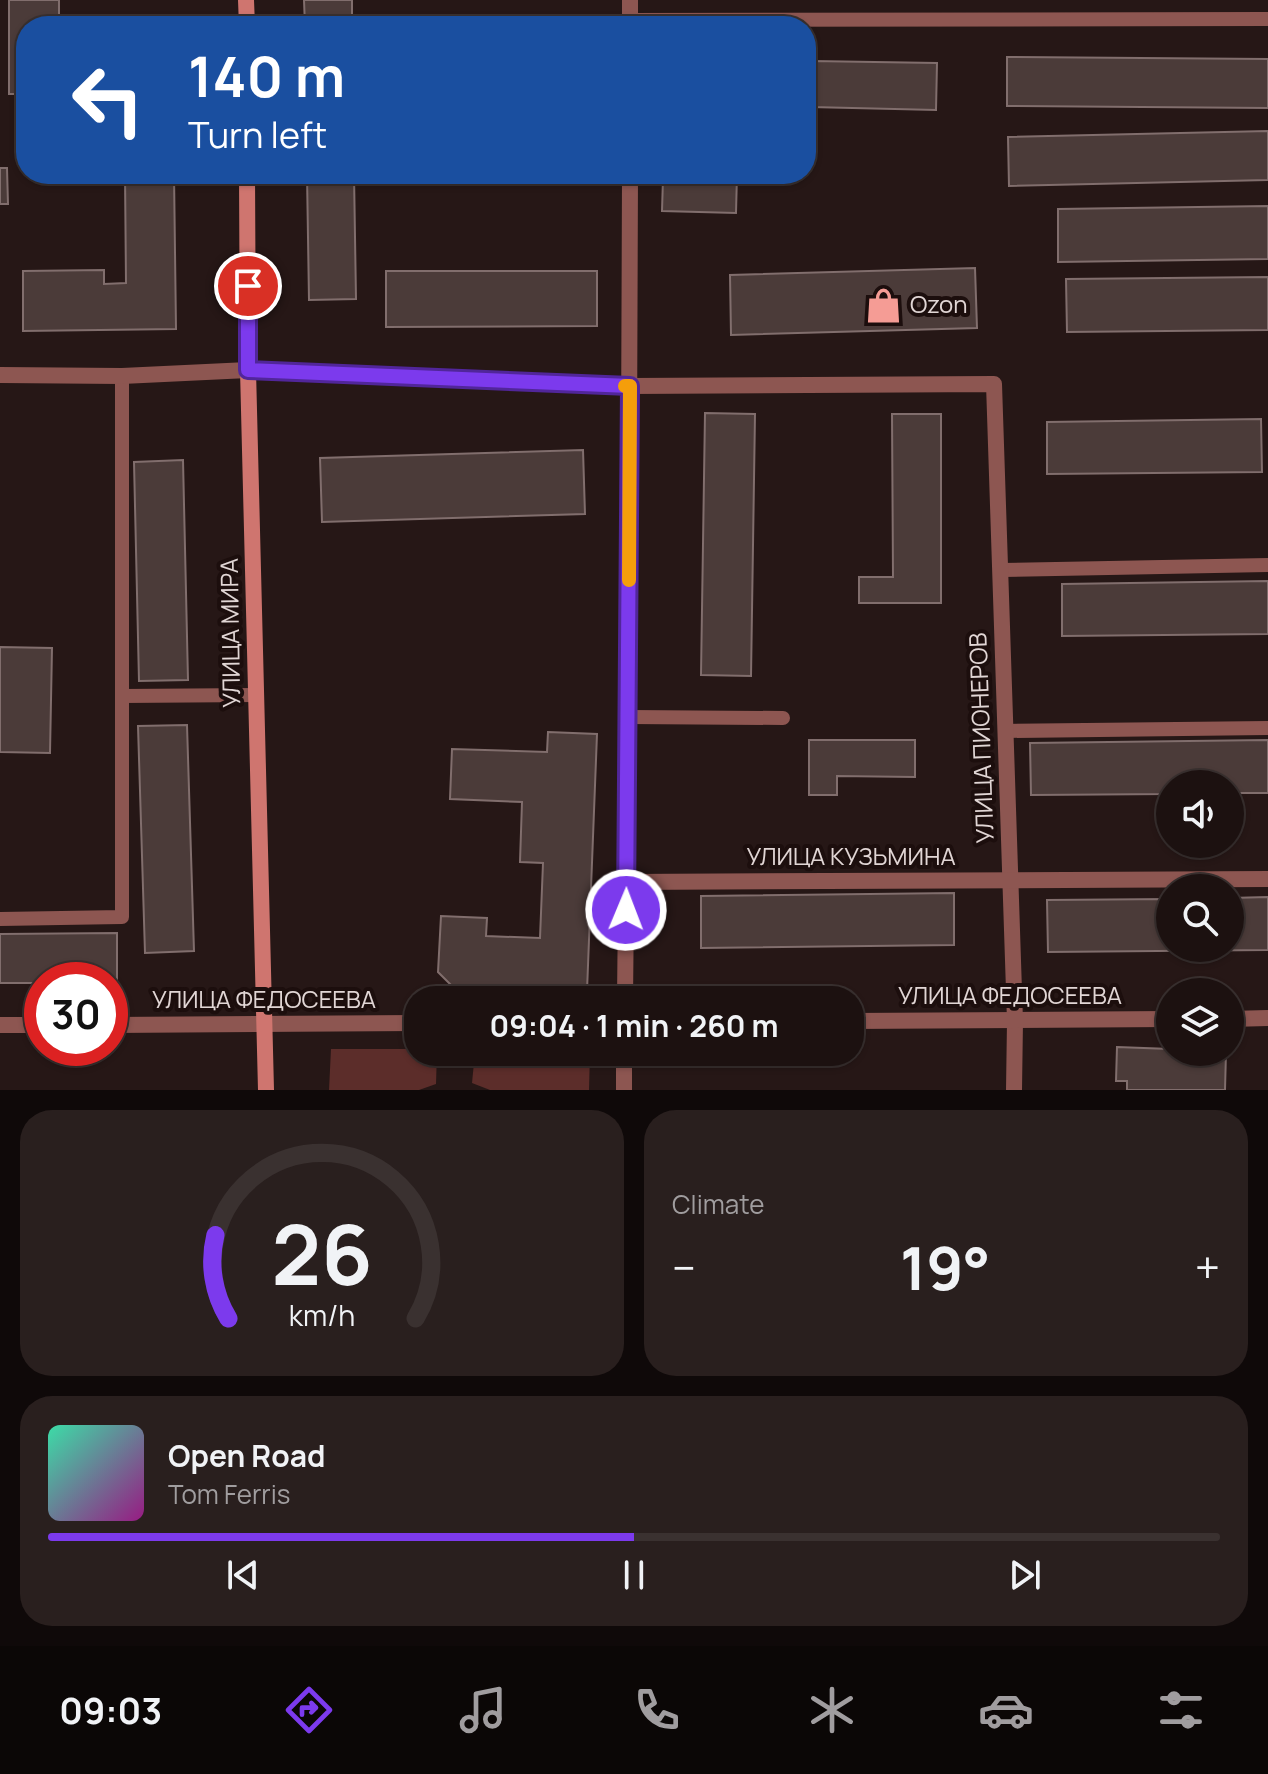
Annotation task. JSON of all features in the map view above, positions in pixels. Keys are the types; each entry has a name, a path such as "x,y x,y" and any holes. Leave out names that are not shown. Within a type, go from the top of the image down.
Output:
{"street":[{"name":"УЛИЦА МИРА","path":"247,184 248,370 266,1090"},
{"path":"625,986 630,184"},
{"path":"0,375 122,376 248,370 630,386"},
{"name":"УЛИЦА ПИОНЕРОВ","path":"630,386 994,384 1015,1021 1014,1090"},
{"name":"УЛИЦА КУЗЬМИНА","path":"627,882 1268,879"},
{"path":"1244,1019 1268,1018"},
{"name":"УЛИЦА ФЕДОСЕЕВА","path":"864,1021 1156,1019"},
{"name":"УЛИЦА ФЕДОСЕЕВА","path":"128,1025 404,1023"},
{"path":"0,1025 24,1025"},
{"path":"624,1066 624,1090"}],"lane":[{"path":"816,22 1268,19"},
{"path":"0,919 122,917 122,376"},
{"path":"1001,570 1268,565"},
{"path":"122,696 256,695"},
{"path":"628,717 783,718"},
{"path":"1005,731 1268,728"}],"shaded area":[{"path":"331,1049 404,1049 404,1066 437,1066 436,1084 419,1090 329,1090"},
{"path":"474,1066 590,1066 589,1090 490,1090 472,1083"}],"building":[{"path":"9,0 59,0 59,16 16,16 16,94 9,94"},
{"path":"304,0 352,0 352,16 305,16"},
{"path":"1007,57 1268,59 1268,108 1007,106"},
{"path":"816,61 937,63 936,110 816,107"},
{"path":"1268,131 1268,180 1009,186 1008,137"},
{"path":"0,168 7,168 8,204 0,204"},
{"path":"125,184 174,184 176,329 23,331 23,271 104,270 104,284 126,283"},
{"path":"307,184 354,184 356,299 309,300"},
{"path":"663,184 737,184 736,213 662,211"},
{"path":"1268,206 1268,259 1058,262 1058,209"},
{"path":"975,268 977,328 731,335 730,275"},
{"path":"386,271 597,271 597,326 386,327"},
{"path":"1268,277 1268,330 1067,332 1066,279"},
{"path":"705,413 755,414 751,676 701,675"},
{"path":"892,414 941,414 941,603 859,603 859,577 893,577"},
{"path":"1261,419 1262,472 1047,474 1047,422"},
{"path":"583,450 585,514 322,522 320,458"},
{"path":"183,460 188,680 139,681 134,462"},
{"path":"1268,581 1268,634 1062,636 1062,584"},
{"path":"0,647 52,648 50,753 0,752"},
{"path":"187,725 194,951 145,953 138,726"},
{"path":"548,732 597,734 587,986 452,986 438,972 441,916 487,918 486,936 540,938 543,863 520,862 522,802 450,799 452,749 547,752"},
{"path":"809,740 915,740 915,777 837,776 837,795 809,795"},
{"path":"1268,740 1268,793 1244,793 1244,770 1156,770 1156,794 1031,795 1030,743"},
{"path":"954,893 954,945 701,948 701,896"},
{"path":"1268,897 1268,950 1244,950 1244,898"},
{"path":"1156,899 1156,951 1048,952 1047,900"},
{"path":"117,933 117,962 24,962 24,983 0,983 0,934"},
{"path":"1117,1047 1156,1048 1156,1066 1226,1066 1225,1090 1127,1090 1127,1081 1116,1081"}],"slow traffic":[{"path":"625,386 630,386 629,580"}],"place":[{"name":"Ozon","path":"884,305"}],"route":[{"path":"248,286 248,370 630,386 626,910"}]}
